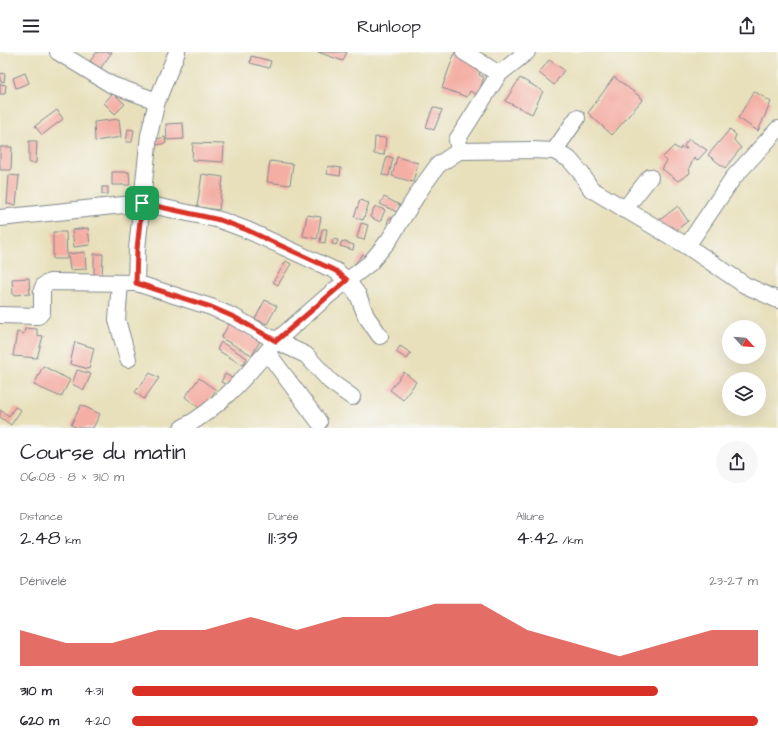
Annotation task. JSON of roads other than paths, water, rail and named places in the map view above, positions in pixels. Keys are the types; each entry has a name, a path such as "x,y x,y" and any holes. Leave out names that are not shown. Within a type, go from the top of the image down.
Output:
{"street":[{"path":"136,283 137,249 149,135 157,102 177,52"},
{"path":"464,52 499,74"},
{"path":"459,151 457,140 499,74 527,52"},
{"path":"62,53 112,85 157,102"},
{"path":"554,151 577,118"},
{"path":"687,246 733,178 778,129"},
{"path":"182,428 195,421 223,399 272,347 347,280 370,263 389,240 422,187 438,165 459,151 554,151 569,160 591,188 624,210 687,246 745,285 778,300"},
{"path":"624,210 650,177"},
{"path":"0,218 142,203 220,220 247,230 336,271 347,280 358,295 366,316 380,336"},
{"path":"0,315 38,316 42,312 42,290 44,285 50,282 136,283 211,307 234,317 272,347 319,422"},
{"path":"120,283 117,320 128,359"},
{"path":"272,347 306,355 331,382 352,397"}]}
